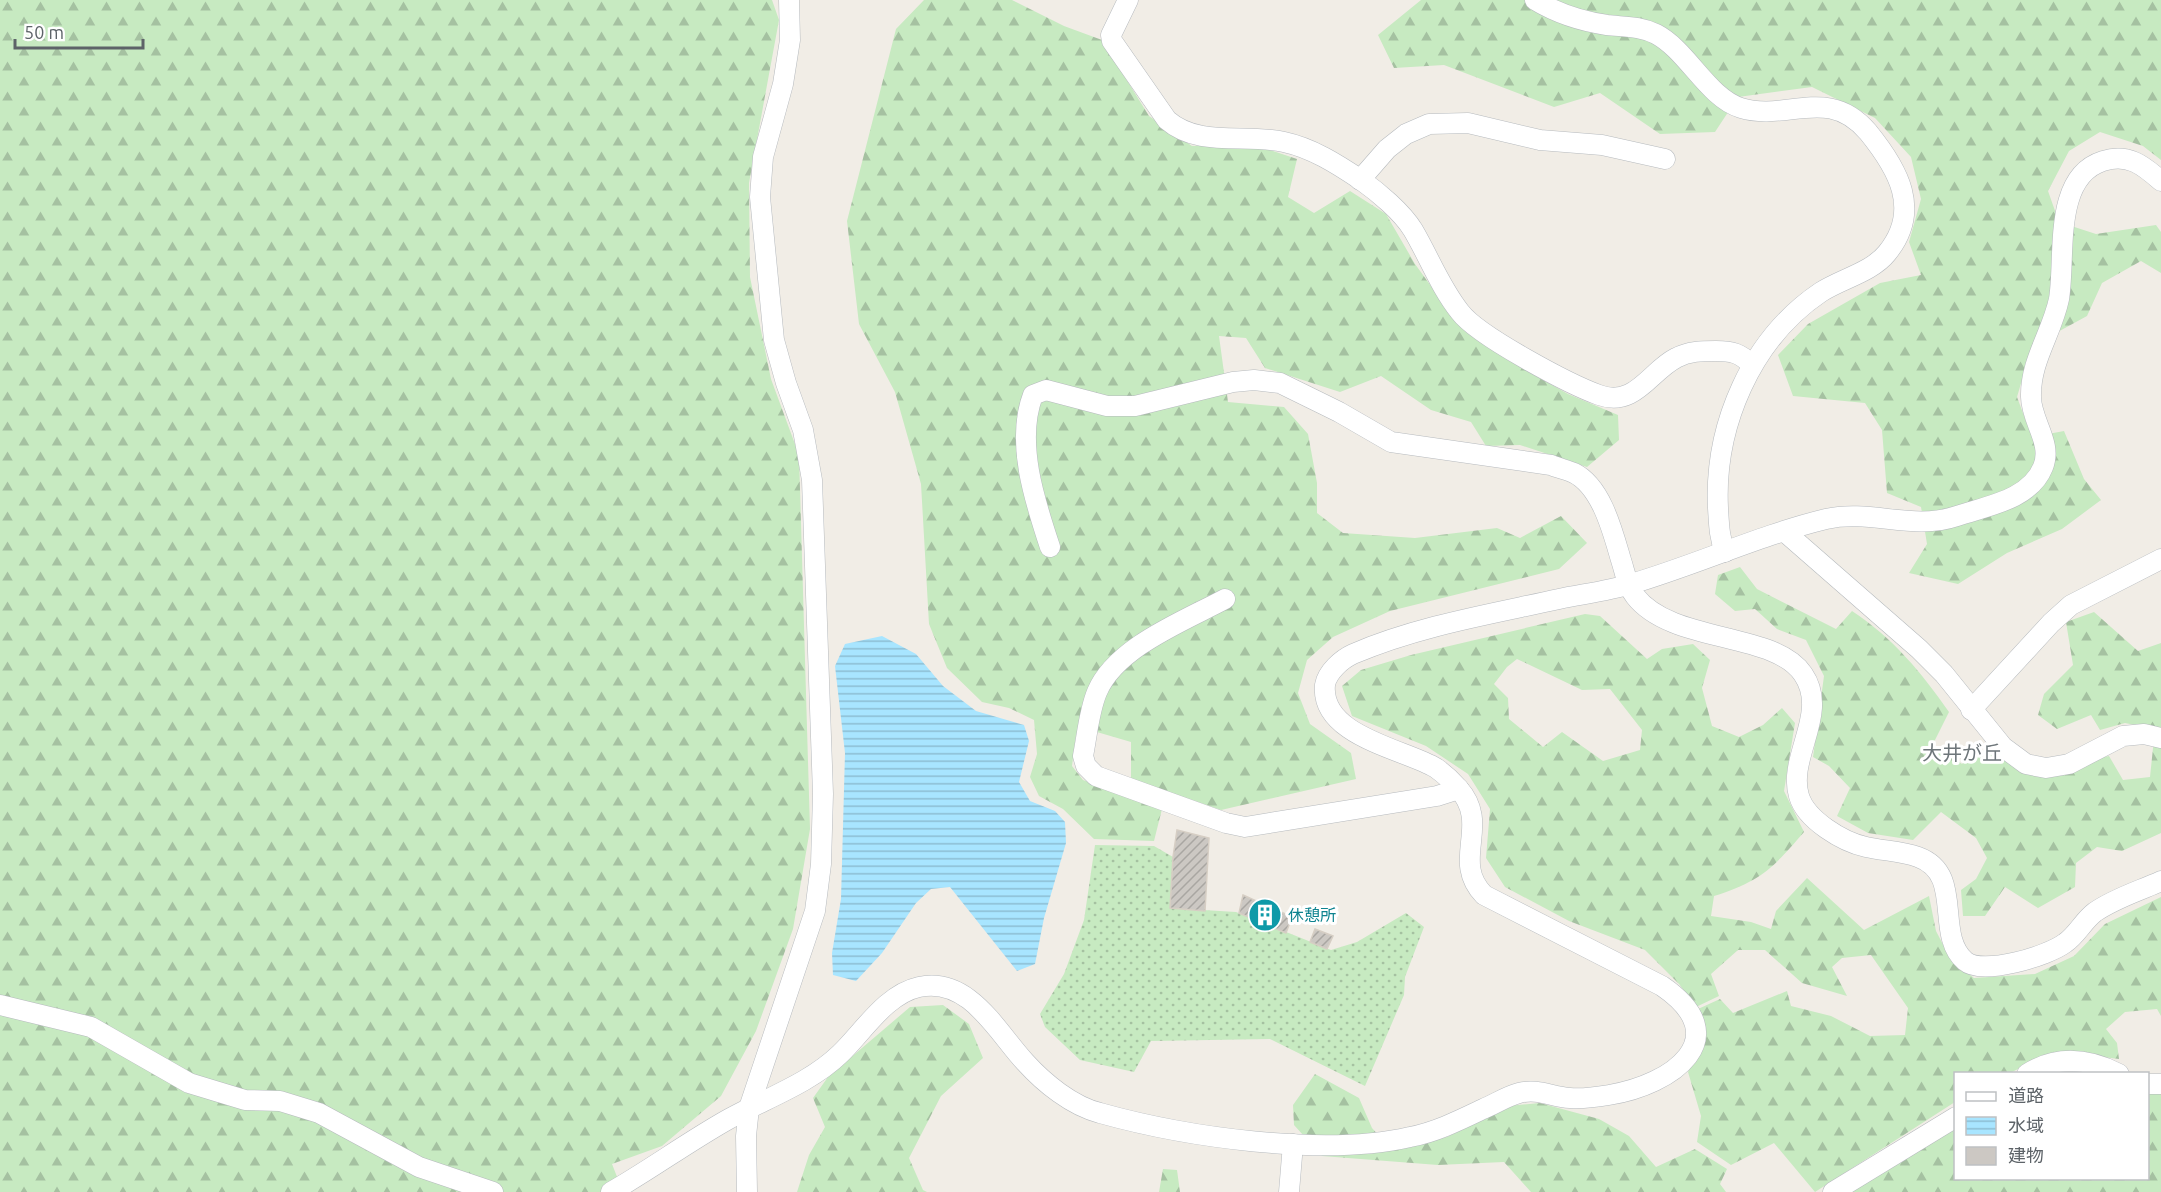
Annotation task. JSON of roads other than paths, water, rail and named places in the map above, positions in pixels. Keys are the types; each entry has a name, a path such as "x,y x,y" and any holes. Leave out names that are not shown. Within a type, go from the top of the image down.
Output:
{"street":[{"path":"747,1192 746,1136 749,1108 815,911 821,864 823,794 812,480 803,430 774,340 760,197 763,157 783,84 790,40 789,0"},
{"path":"1128,0 1111,35 1112,41 1167,120 1178,130 1201,137 1284,141 1313,151 1360,180 1412,228 1434,273 1471,325 1578,387 1603,396 1625,397 1645,385 1675,358 1698,350 1732,351 1752,365"},
{"path":"1535,0 1570,18 1643,28 1659,35 1696,69 1717,93 1738,107 1763,112 1817,105 1837,109 1865,129 1886,155 1905,193 1903,225 1887,254 1821,292 1766,345 1752,365 1734,403 1716,474 1720,538 1725,552"},
{"path":"1360,180 1387,149 1406,134 1429,124 1468,123 1540,140 1602,145 1665,159"},
{"path":"611,1192 749,1108 810,1077 837,1057 892,1000 918,987 938,987 960,993 975,1004 1040,1078 1063,1095 1096,1113 1243,1141 1293,1144 1357,1143 1409,1138 1449,1126 1517,1093 1535,1090 1570,1098 1623,1093 1673,1073 1685,1063 1694,1048 1695,1031 1690,1013 1681,999 1662,986 1484,895 1472,883 1468,866 1474,830 1470,806 1459,789 1437,769 1353,733 1339,720 1328,704 1325,685 1332,671 1348,656 1356,653 1470,618 1629,585 1827,519 1850,516 1925,523 1945,520 2017,496 2032,484 2043,468 2047,453 2034,420 2030,400 2035,361 2053,322 2059,296 2064,226 2075,182 2086,170 2100,161 2118,158 2131,159 2146,168 2161,182"},
{"path":"1050,548 1036,504 1026,439 1027,411 1033,395 1046,390 1107,406 1135,406 1233,382 1254,380 1280,383 1339,412 1390,442 1551,465 1575,474 1594,492 1613,535 1629,585 1635,596 1649,610 1673,623 1788,658 1803,673 1811,690 1812,714 1797,778 1798,796 1818,822 1844,838 1864,847 1904,852 1922,858 1935,868 1944,883 1952,945 1964,961 1974,968 2010,964 2064,944 2094,913 2116,900 2161,881"},
{"path":"1785,532 1919,649 1944,674 1971,710 2011,754 2026,764 2046,768 2069,764 2123,736 2144,734 2161,738"},
{"path":"1971,710 2043,630 2071,605 2161,559"},
{"path":"1225,599 1133,649 1115,666 1097,692 1083,756 1086,766 1096,776 1226,823 1245,826 1437,796 1459,789"},
{"path":"0,1005 91,1026 189,1083 245,1100 280,1101 319,1113 419,1167 490,1191"},
{"path":"2031,1072 2059,1060 2086,1061 2114,1072"},
{"path":"1833,1192 1954,1118"},
{"path":"1289,1192 1293,1144"},
{"path":"642,1192 646,1172"},
{"path":"441,1192 458,1189 490,1191"}],"water":[{"path":"882,636 916,654 943,686 976,711 1024,725 1029,741 1019,782 1030,801 1055,811 1065,822 1066,843 1044,918 1035,964 1017,971 950,887 931,889 916,903 882,953 856,981 833,975 832,953 841,899 845,753 835,666 845,644"}],"place":[{"name":"休憩所","path":"1265,915"}],"district":[{"name":"大井が丘","path":"1962,752"}]}
